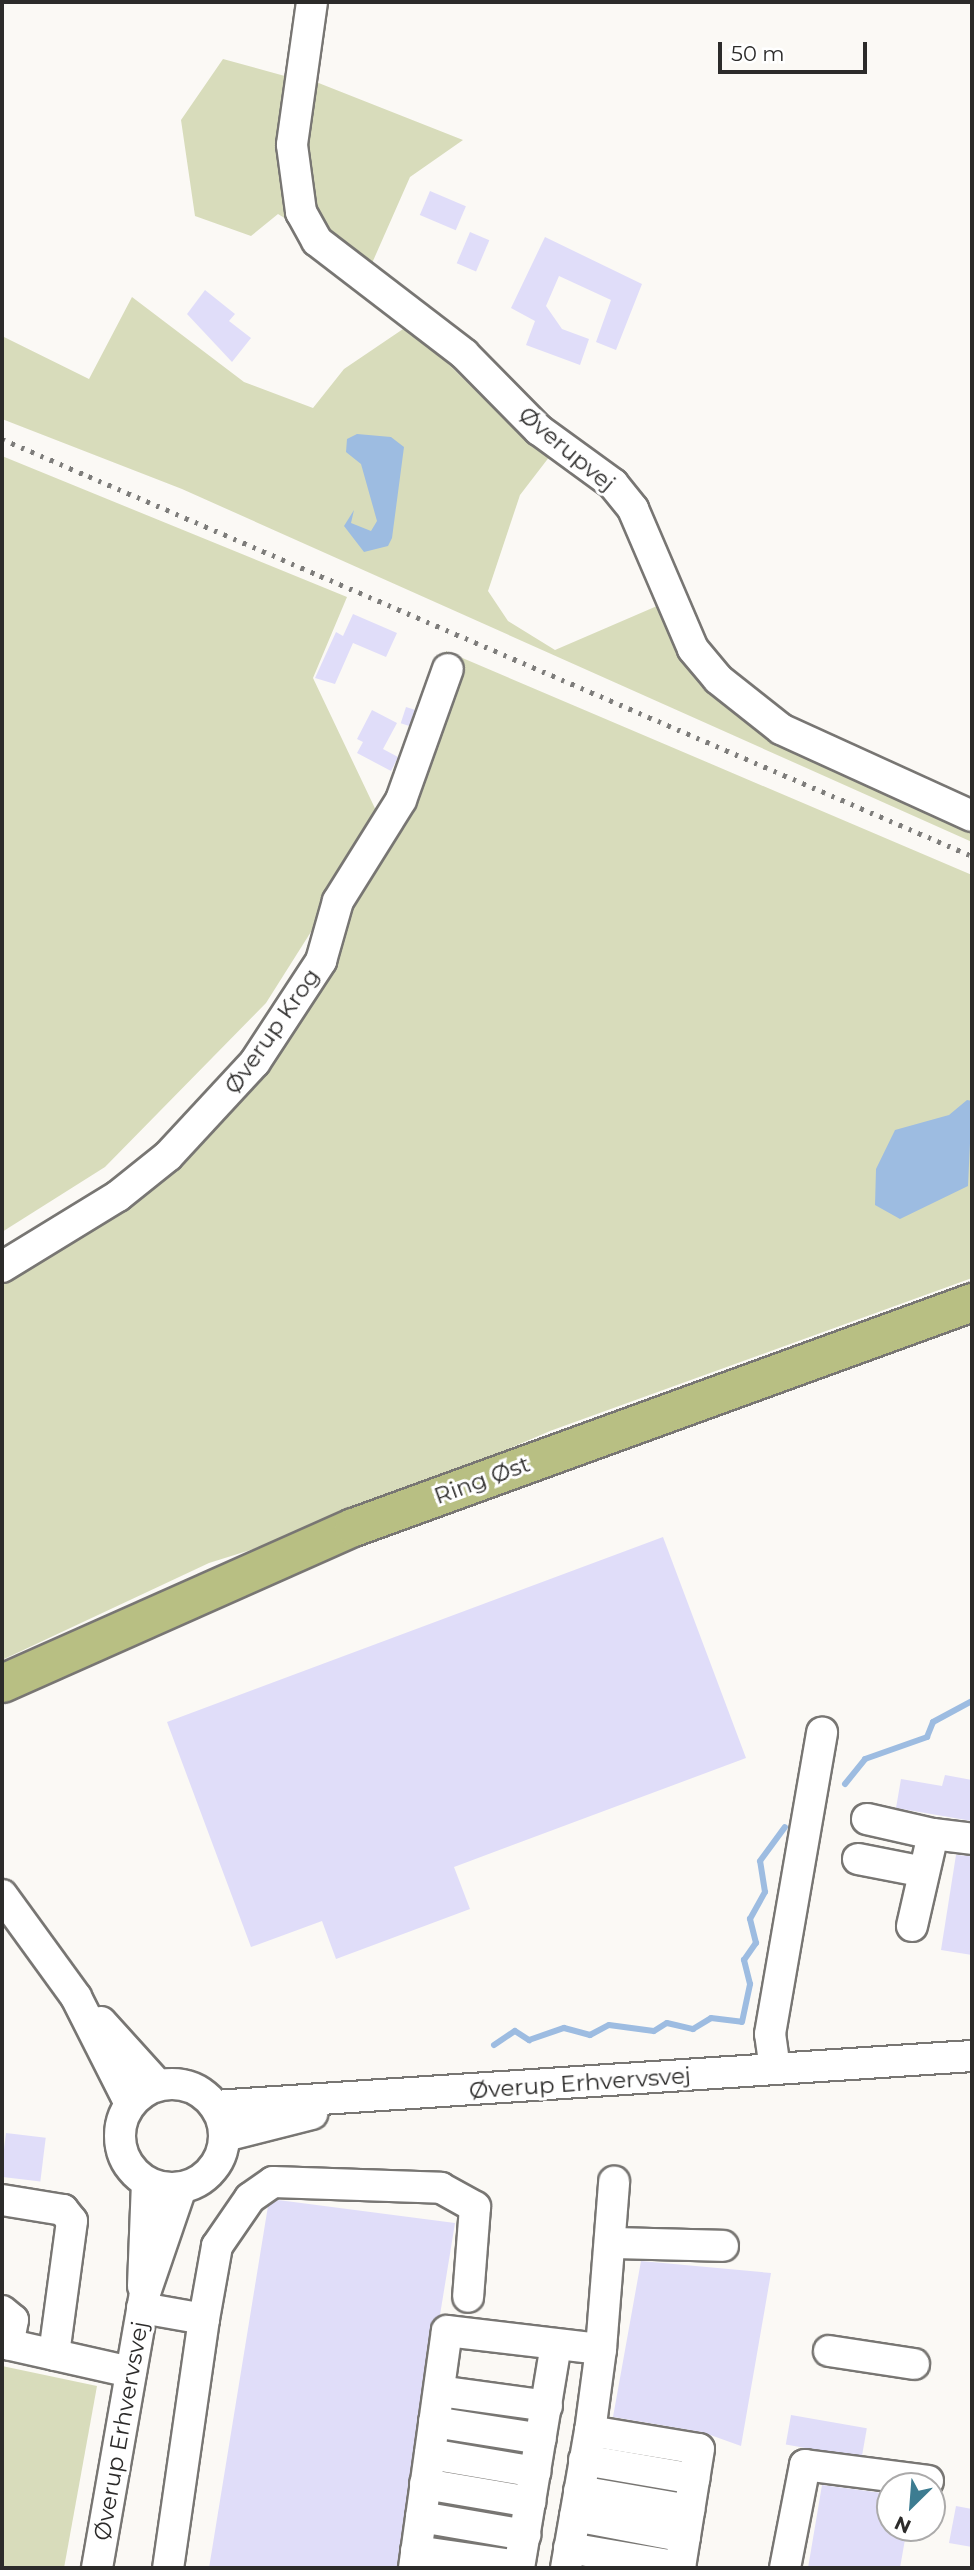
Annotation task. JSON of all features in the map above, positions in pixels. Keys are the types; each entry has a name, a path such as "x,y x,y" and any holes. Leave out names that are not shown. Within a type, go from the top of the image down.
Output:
{"main road":[{"name":"Ring Øst","path":"2,1683 353,1527 972,1302"}],"street":[{"name":"Øverupvej","path":"312,2 292,145 299,203 317,241 464,354 539,430 613,484 633,509 693,649 718,679 792,735 972,816"},
{"name":"Øverup Krog","path":"2,1267 118,1196 168,1156 255,1062 321,961 338,901 401,800 448,669"},
{"path":"775,2068 770,2034 822,1732"},
{"path":"867,1819 933,1834 972,1839"},
{"path":"912,1926 933,1834"},
{"path":"858,1859 924,1872"},
{"path":"2,1895 76,1997 158,2085"},
{"path":"76,1997 130,2104"},
{"name":"Øverup Erhvervsvej","path":"215,2106 384,2097 972,2056"},
{"path":"158,2085 190,2087 215,2106 225,2136 217,2164 181,2188 146,2183 132,2171 119,2138 130,2104 158,2085"},
{"name":"Øverup Erhvervsvej","path":"225,2136 384,2097"},
{"path":"168,2568 217,2246 250,2198 272,2182 441,2188 475,2207 468,2297"},
{"path":"590,2431 699,2449 680,2567 568,2558 601,2349 614,2182"},
{"name":"Øverup Erhvervsvej","path":"97,2568 143,2300 146,2183"},
{"name":"Øverup Erhvervsvej","path":"143,2300 181,2188"},
{"path":"2,2200 63,2210 72,2221 54,2355"},
{"path":"611,2244 723,2246"},
{"path":"143,2300 204,2319"},
{"path":"2,2311 13,2320 5,2344 131,2372"},
{"path":"556,2345 519,2567 415,2560 447,2331 601,2349"},
{"path":"829,2351 914,2364"},
{"path":"439,2391 547,2406"},
{"path":"434,2422 541,2439"},
{"path":"430,2454 535,2473"},
{"path":"584,2460 694,2479"},
{"path":"785,2568 805,2465 876,2475"},
{"path":"425,2484 530,2502"},
{"path":"577,2504 687,2524"},
{"path":"421,2517 525,2535"}],"green space":[{"path":"223,59 292,78 291,222 278,214 251,236 195,216 181,120"},
{"path":"311,80 463,140 410,177 369,270 325,236 303,178"},
{"path":"132,297 244,382 313,408 344,369 409,325 520,435 553,452 520,495 488,591 508,621 555,650 657,606 693,664 972,820 972,842 182,489 2,419 2,336 89,379"},
{"path":"2,456 347,597 313,678 381,821 266,1003 105,1167 2,1232"},
{"path":"446,651 972,875 972,1278 550,1431 333,1524 209,1563 2,1660 2,1282 91,1224 325,963"},
{"path":"2,2366 97,2386 64,2568 2,2568"}],"water":[{"path":"357,434 391,437 404,447 392,538 388,546 364,552 344,526 354,510 351,523 371,531 377,521 361,464 346,452 347,439"},
{"path":"967,1100 972,1101 968,1186 900,1219 875,1205 876,1169 895,1130 949,1115"}],"building":[{"path":"430,191 466,206 456,230 420,215"},
{"path":"470,232 489,240 476,272 457,263"},
{"path":"545,237 642,284 616,350 596,342 611,300 559,276 546,306 562,329 589,339 580,365 526,345 535,321 511,308"},
{"path":"205,290 235,314 229,321 251,338 232,362 187,314"},
{"path":"353,614 397,633 386,657 353,643 335,684 315,678 336,632 343,636"},
{"path":"406,707 415,710 409,726 401,723"},
{"path":"372,710 397,723 383,749 398,757 391,771 357,753 363,742 357,739"},
{"path":"663,1537 746,1758 454,1867 470,1909 336,1959 322,1921 251,1947 167,1722"},
{"path":"945,1775 972,1780 972,1821 896,1808 901,1779 942,1786"},
{"path":"956,1855 972,1856 972,1955 941,1950"},
{"path":"6,2133 46,2138 40,2182 2,2177"},
{"path":"278,2200 455,2223 440,2315 430,2329 397,2568 209,2568 268,2206"},
{"path":"641,2261 771,2273 741,2446 702,2432 613,2417"},
{"path":"791,2415 867,2428 862,2458 786,2445"},
{"path":"822,2485 876,2492 876,2542 905,2542 900,2568 808,2568"},
{"path":"956,2506 972,2509 972,2547 949,2543"}],"waterway":[{"path":"845,1784 865,1759 927,1737 933,1722 972,1701"},
{"path":"494,2045 515,2031 529,2040 564,2028 590,2035 609,2025 654,2031 667,2023 693,2029 711,2018 742,2022 750,1984 744,1960 756,1943 750,1919 765,1892 760,1861 785,1827"}],"railway":[{"path":"2,439 972,856"}]}
